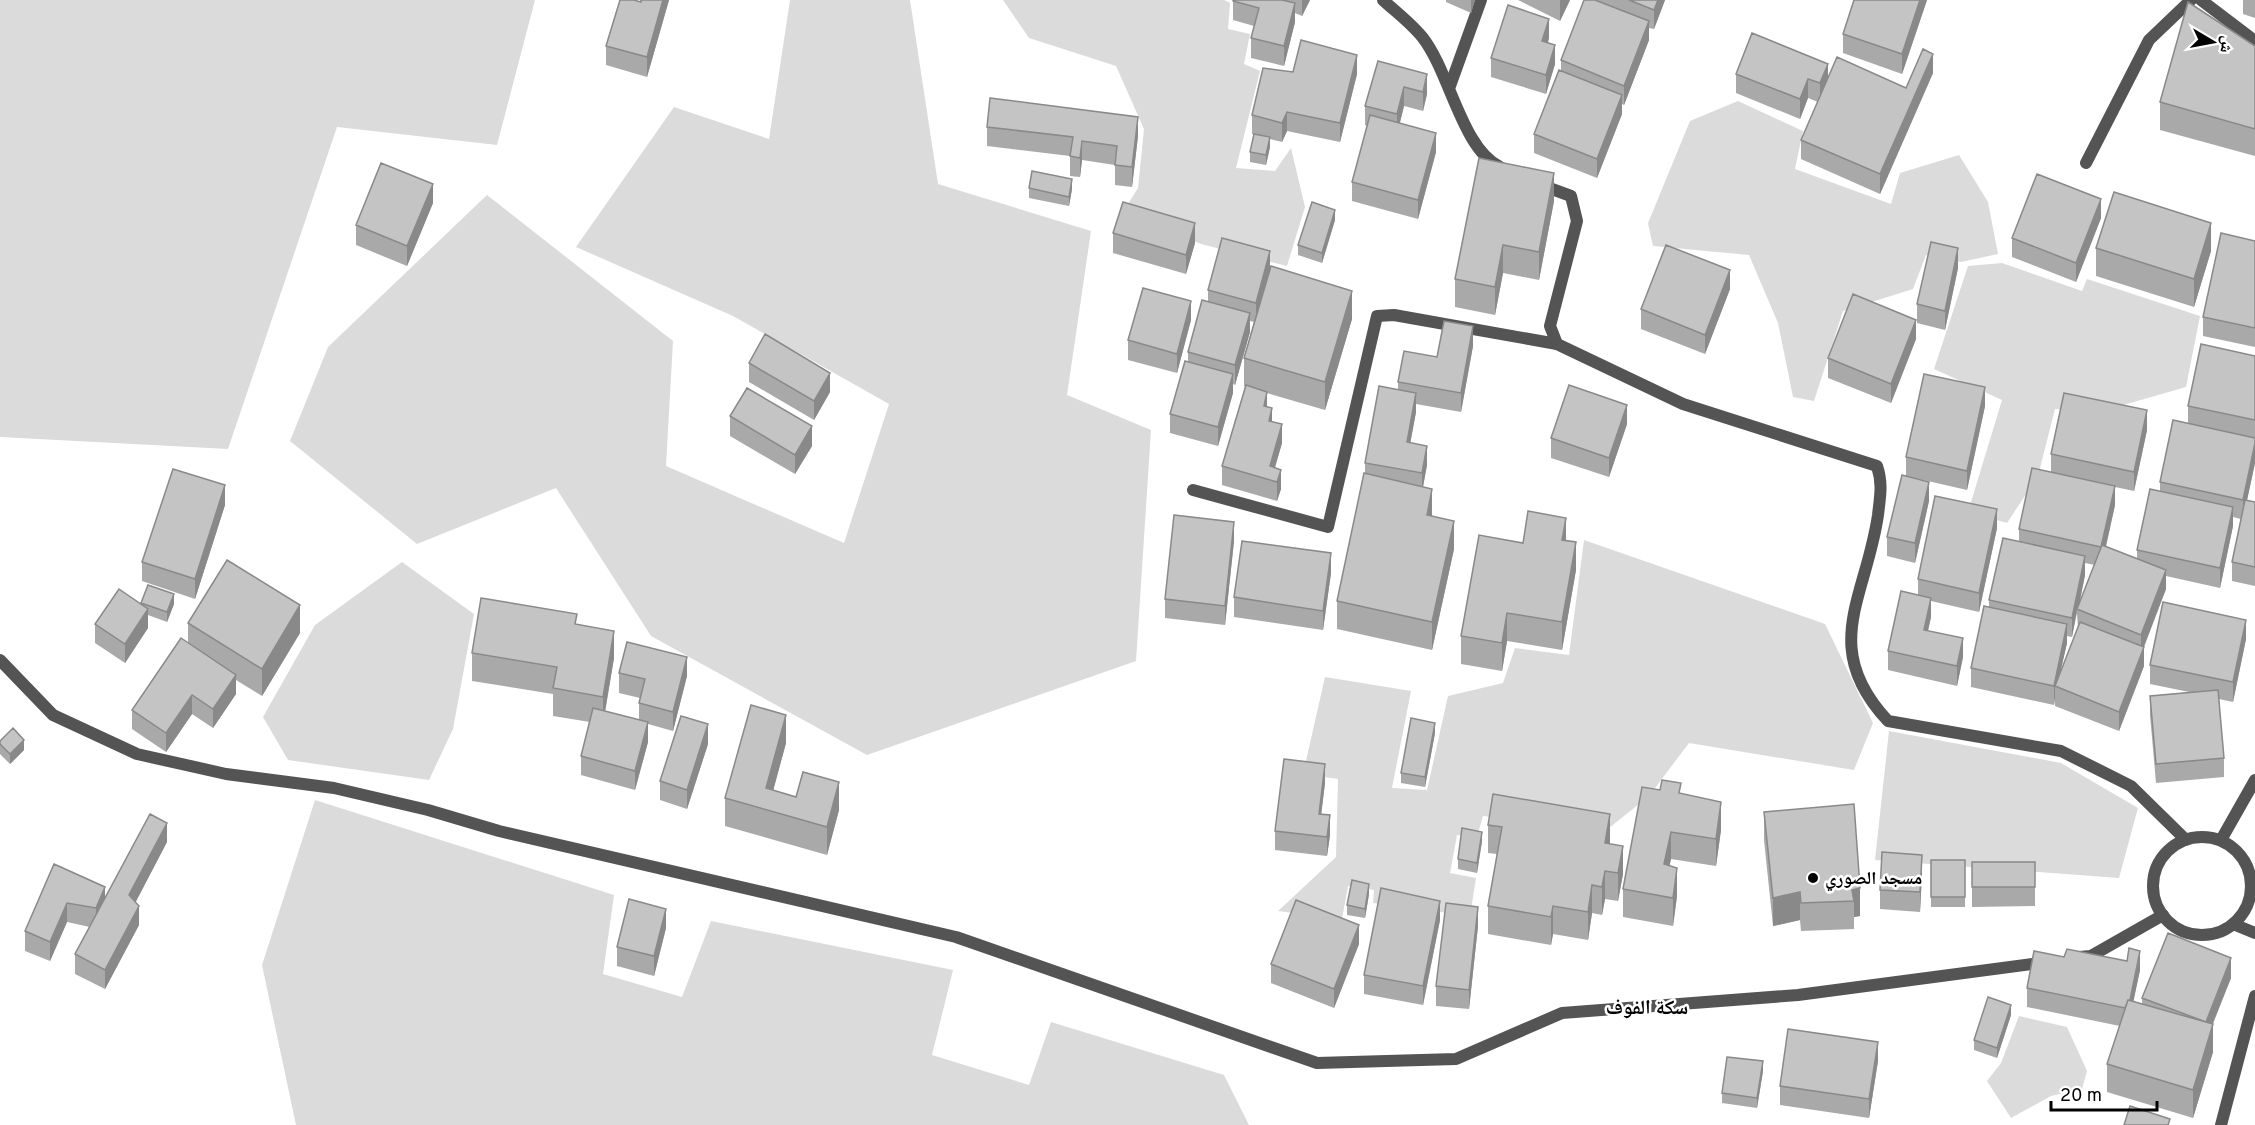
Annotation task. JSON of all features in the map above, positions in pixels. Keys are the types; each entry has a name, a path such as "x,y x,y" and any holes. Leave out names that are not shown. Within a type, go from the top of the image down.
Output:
{"street":[{"path":"1383,0 1423,38 1450,86 1465,129 1491,163 1509,172"},
{"path":"1450,86 1481,0"},
{"path":"2086,163 2149,40 2191,0"},
{"path":"2201,0 2255,41"},
{"path":"1527,181 1571,196 1577,220 1550,327 1557,344"},
{"path":"1193,489 1328,527 1377,316 1394,315 1557,344 1683,404 1876,466 1882,482 1876,527 1851,623 1852,664 1869,700 1888,721 2061,751 2131,786 2186,840"},
{"path":"0,660 53,715 137,754 226,774 334,788 428,810 498,831 956,937 1317,1063 1456,1059 1562,1012 1798,995 2091,956 2163,915"},
{"path":"2221,840 2255,780"},
{"path":"2210,837 2221,840 2235,849 2246,863 2251,879 2250,896 2244,912 2233,924 2219,932 2196,934 2174,926 2163,915 2154,886 2156,871 2163,858 2173,846 2186,840 2210,837"},
{"path":"2233,924 2255,933"},
{"path":"2221,1125 2255,996"}],"shaded area":[{"path":"0,0 535,0 497,145 337,127 228,449 0,437"},
{"path":"790,0 910,0 938,184 1091,231 1067,395 1151,430 1136,661 867,755 651,636 556,488 417,544 290,441 328,347 487,195 673,341 666,466 844,543 889,404 733,316 576,247 674,107 769,139"},
{"path":"1003,0 1224,0 1230,3 1228,29 1250,34 1244,64 1260,71 1236,168 1275,171 1291,148 1305,207 1287,266 1201,244 1123,212 1138,188 1144,129 1116,66 1029,38"},
{"path":"1738,101 1803,131 1795,169 1891,204 1900,173 1959,155 1988,202 1998,254 1961,262 1926,255 1913,289 1843,311 1814,401 1793,397 1778,323 1749,255 1653,246 1648,223 1690,121"},
{"path":"2002,263 2082,291 2087,279 2200,316 2186,387 2099,412 2055,409 2038,476 2007,523 1968,512 2002,400 1934,369 1968,266"},
{"path":"1584,540 1825,624 1873,723 1854,770 1689,743 1649,796 1604,832 1483,816 1477,837 1457,835 1450,873 1476,878 1470,916 1373,903 1374,890 1348,886 1342,919 1278,911 1336,857 1338,779 1303,774 1325,677 1411,691 1392,788 1427,790 1448,696 1503,683 1515,648 1569,655"},
{"path":"402,562 474,614 453,729 429,780 288,760 263,717 315,625"},
{"path":"1889,731 2061,763 2138,808 2119,878 1875,860"},
{"path":"315,800 614,895 603,974 682,997 711,921 953,970 932,1055 1029,1085 1051,1022 1224,1075 1249,1125 296,1125 262,965"},
{"path":"2019,1016 2067,1027 2087,1071 2082,1089 2051,1096 2011,1118 1987,1081 2001,1063"}],"building":[{"path":"620,0 641,2 641,0 663,0 647,57 606,46"},
{"path":"1233,0 1282,0 1295,3 1284,46 1251,38 1259,8"},
{"path":"1584,0 1595,0 1649,21 1624,86 1561,60"},
{"path":"1629,0 1658,0 1654,10"},
{"path":"1854,0 1920,0 1902,54 1843,34"},
{"path":"2188,2 2255,46 2255,129 2160,102"},
{"path":"1508,5 1549,19 1542,41 1555,45 1546,75 1491,58"},
{"path":"1752,33 1828,64 1820,83 1808,79 1800,99 1736,74"},
{"path":"1301,40 1357,55 1340,123 1287,112 1282,123 1252,115 1263,68 1293,72"},
{"path":"1923,49 1933,54 1880,174 1801,140 1837,57 1906,88"},
{"path":"1378,61 1427,74 1423,92 1404,87 1397,114 1365,106"},
{"path":"1559,70 1622,95 1597,159 1534,134"},
{"path":"990,98 1138,117 1132,167 1115,165 1117,146 1082,141 1080,158 1070,156 1073,137 987,127"},
{"path":"1370,115 1436,133 1418,200 1352,182"},
{"path":"1254,134 1270,137 1266,155 1250,152"},
{"path":"1479,158 1554,173 1539,252 1503,245 1495,287 1455,279"},
{"path":"381,163 433,184 407,246 356,225"},
{"path":"1032,171 1072,179 1069,197 1029,188"},
{"path":"2037,174 2101,199 2076,263 2012,238"},
{"path":"2114,192 2211,223 2194,279 2096,248"},
{"path":"1123,202 1195,223 1186,255 1113,233"},
{"path":"1312,202 1335,210 1322,253 1298,245"},
{"path":"2221,233 2255,241 2255,328 2203,317"},
{"path":"1222,238 1270,251 1256,303 1208,290"},
{"path":"1931,242 1958,248 1945,311 1917,304"},
{"path":"1666,245 1730,270 1705,335 1641,309"},
{"path":"1271,266 1352,291 1325,382 1244,358"},
{"path":"1143,288 1191,301 1177,354 1128,340"},
{"path":"1853,294 1916,320 1891,384 1828,358"},
{"path":"1202,300 1250,313 1235,365 1188,352"},
{"path":"1444,321 1473,326 1461,393 1398,382 1404,351 1437,357"},
{"path":"765,334 830,373 814,401 749,363"},
{"path":"2201,344 2255,356 2255,420 2188,406"},
{"path":"1185,361 1233,374 1218,427 1170,414"},
{"path":"1924,374 1985,387 1967,471 1906,457"},
{"path":"1246,385 1267,392 1264,406 1272,408 1269,421 1282,424 1270,466 1281,470 1277,482 1222,466"},
{"path":"1569,385 1627,405 1609,458 1551,438"},
{"path":"1379,386 1416,393 1407,442 1427,446 1422,473 1365,463"},
{"path":"747,388 812,426 795,455 730,416"},
{"path":"2064,393 2147,410 2134,472 2051,454"},
{"path":"2173,420 2255,438 2243,500 2160,482"},
{"path":"2032,468 2115,486 2101,547 2019,529"},
{"path":"173,469 225,485 195,579 142,562"},
{"path":"1364,473 1432,489 1427,515 1454,521 1432,622 1337,601"},
{"path":"1902,475 1929,482 1915,543 1887,537"},
{"path":"2150,489 2233,507 2220,568 2137,550"},
{"path":"1935,496 1997,509 1979,593 1918,579"},
{"path":"2245,500 2255,502 2255,567 2232,562"},
{"path":"1528,511 1566,518 1562,540 1576,542 1562,622 1507,613 1502,643 1461,636 1479,535 1523,543"},
{"path":"1174,515 1234,522 1225,606 1165,599"},
{"path":"2003,538 2085,556 2072,618 1989,600"},
{"path":"1242,541 1331,553 1323,611 1234,597"},
{"path":"2102,545 2166,570 2141,635 2077,609"},
{"path":"227,560 300,605 262,669 188,623"},
{"path":"148,585 174,594 167,612 141,603"},
{"path":"119,589 148,609 125,644 95,624"},
{"path":"1901,591 1931,598 1924,630 1963,638 1957,666 1888,651"},
{"path":"481,598 577,614 575,624 614,631 603,697 553,688 557,667 472,653"},
{"path":"2163,602 2246,620 2233,682 2150,665"},
{"path":"1984,606 2067,624 2054,686 1971,668"},
{"path":"2080,622 2144,647 2119,712 2055,686"},
{"path":"181,638 236,675 213,709 192,695 166,733 132,710"},
{"path":"627,642 687,657 673,712 639,703 645,679 619,673"},
{"path":"2218,690 2224,758 2156,764 2150,696"},
{"path":"751,705 786,715 766,788 796,797 803,772 839,782 827,827 725,798"},
{"path":"593,708 648,722 635,771 581,756"},
{"path":"681,716 708,724 687,790 660,781"},
{"path":"1411,718 1435,723 1425,777 1401,773"},
{"path":"13,728 24,740 10,754 0,744 0,741"},
{"path":"1284,759 1325,764 1319,814 1330,815 1327,837 1275,831"},
{"path":"1662,780 1681,783 1679,793 1721,802 1716,839 1671,832 1664,864 1677,868 1673,898 1623,889 1642,787 1660,790"},
{"path":"1493,794 1610,814 1605,843 1623,846 1618,873 1605,871 1602,887 1592,885 1588,912 1553,906 1551,917 1488,906 1502,827 1488,825"},
{"name":"مسجد الصوري","path":"1854,804 1860,888 1852,890 1854,901 1801,903 1800,892 1773,898 1764,812"},
{"path":"150,814 167,823 129,895 139,906 105,970 75,954"},
{"path":"1462,828 1482,832 1477,863 1458,859"},
{"path":"1882,852 1922,855 1920,892 1880,890"},
{"path":"1931,860 1965,860 1965,897 1931,897"},
{"path":"1972,862 2035,862 2035,887 1972,887"},
{"path":"54,864 105,887 96,908 67,903 50,942 25,931"},
{"path":"1352,880 1369,884 1365,909 1347,905"},
{"path":"1381,888 1440,901 1423,986 1364,975"},
{"path":"629,899 666,909 654,956 617,947"},
{"path":"1296,900 1359,925 1334,989 1271,964"},
{"path":"1446,903 1478,907 1469,990 1436,986"},
{"path":"2168,933 2231,958 2206,1022 2142,998"},
{"path":"2129,948 2140,951 2130,1000 2125,1008 2027,988 2034,951 2064,957 2067,949 2127,961"},
{"path":"1988,997 2011,1005 1997,1048 1974,1040"},
{"path":"2128,1000 2213,1024 2193,1090 2107,1064"},
{"path":"1788,1029 1878,1042 1869,1099 1780,1086"},
{"path":"1727,1057 1763,1061 1757,1098 1722,1093"},
{"path":"2130,1106 2170,1119 2168,1125 2124,1125"}],"place":[{"name":"مسجد الصوري","path":"1813,878"}],"district":[{"name":"سكة الفوف","path":"1647,1007"}]}
